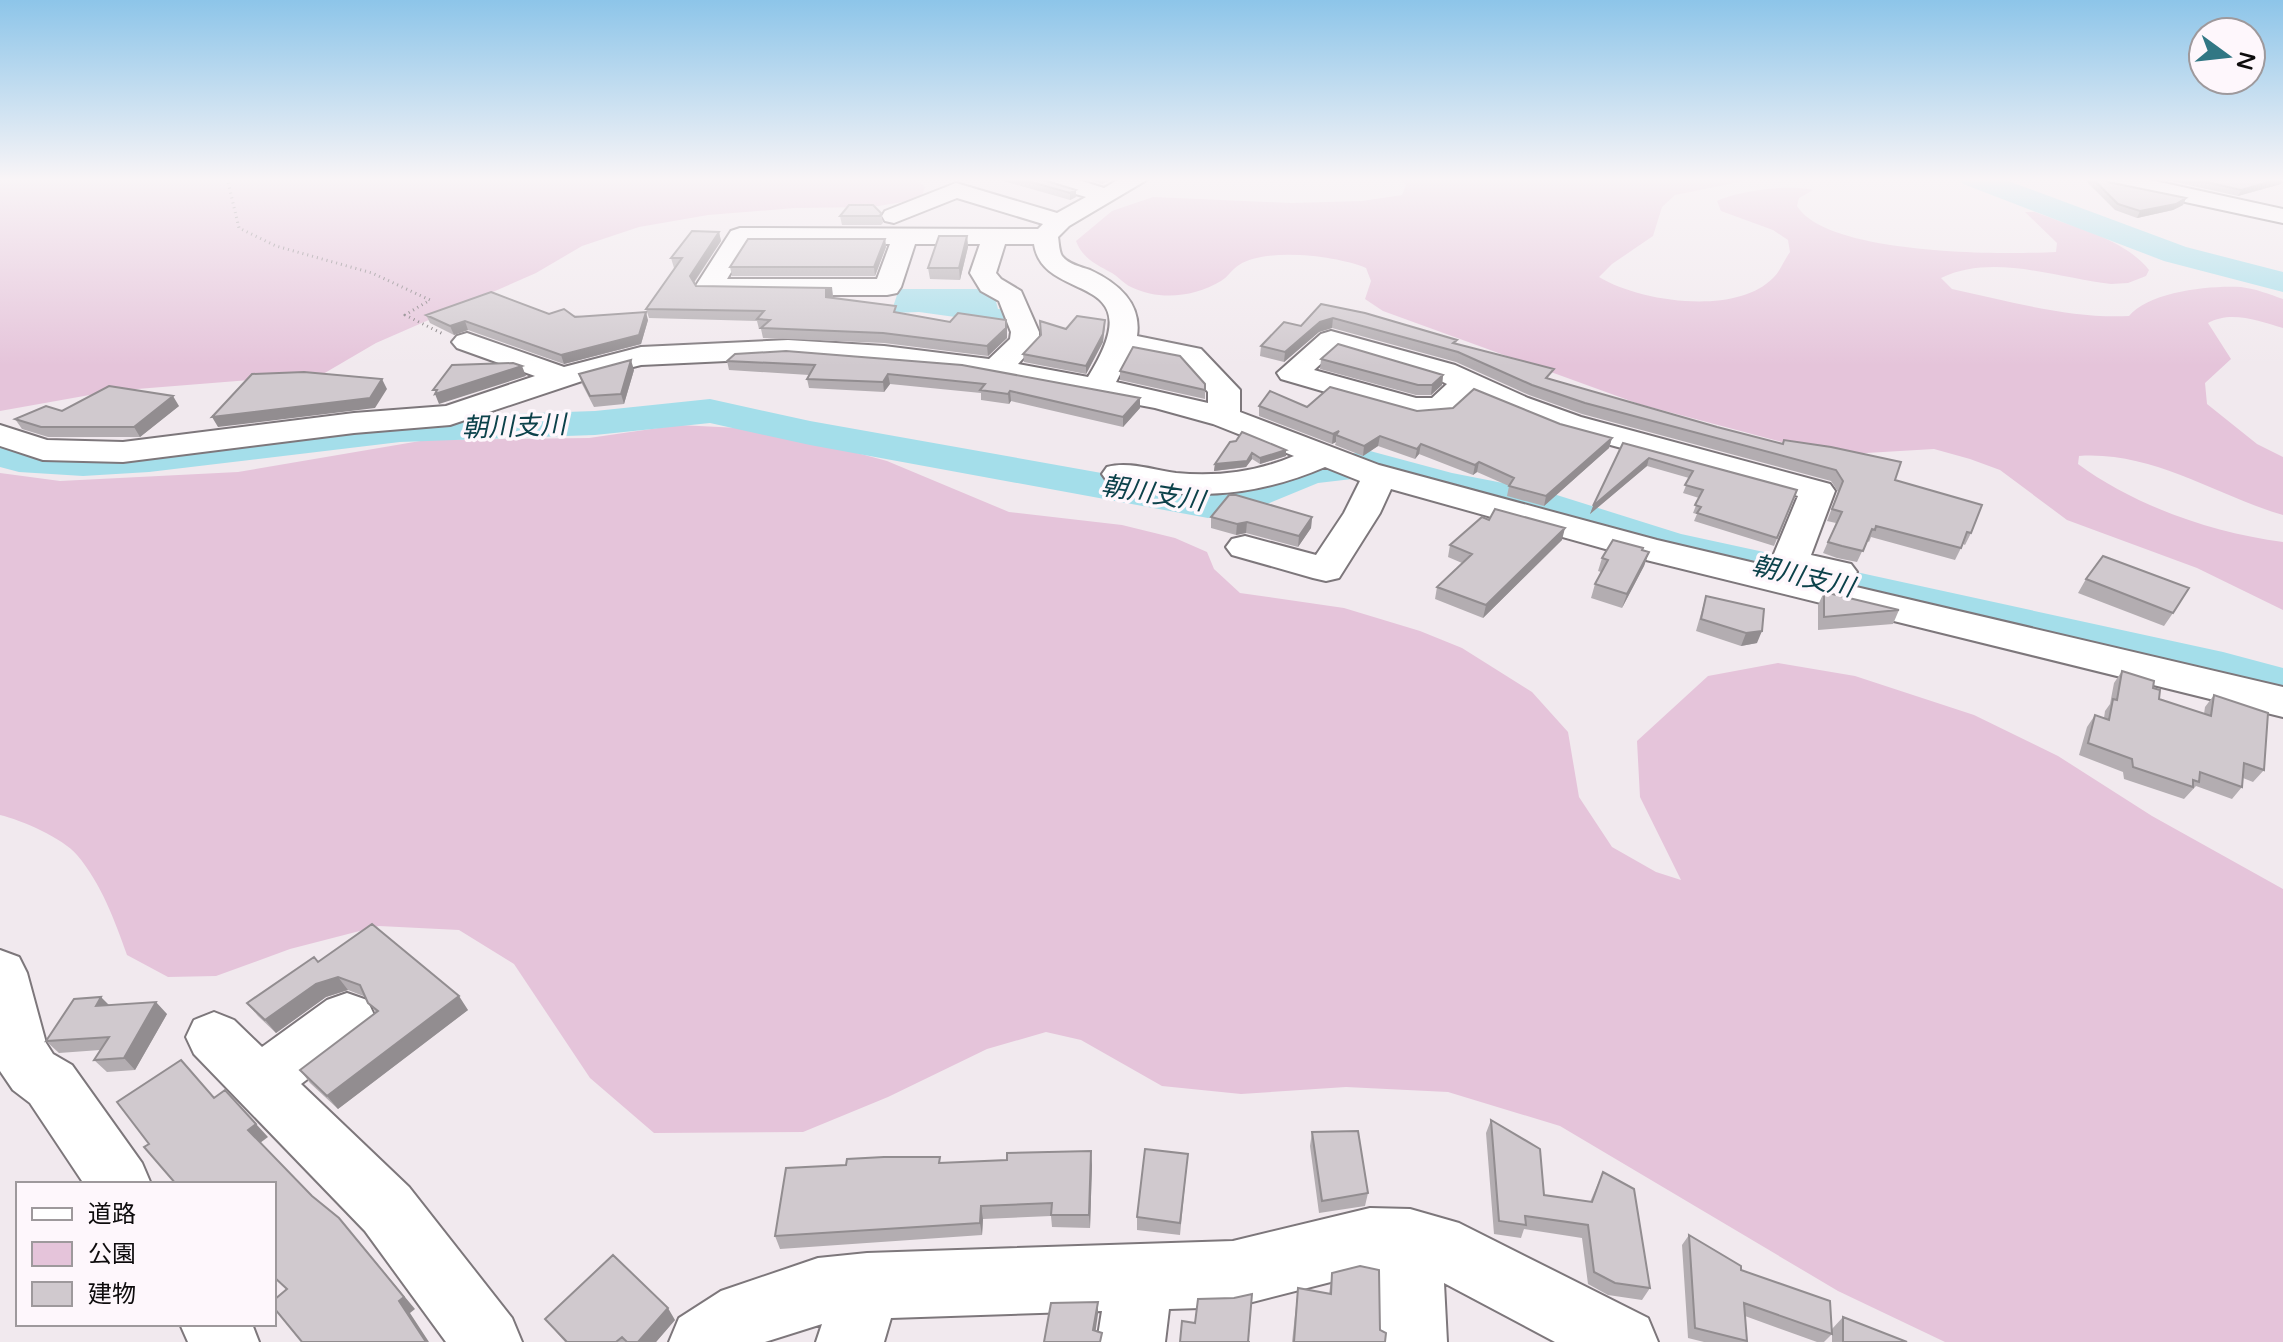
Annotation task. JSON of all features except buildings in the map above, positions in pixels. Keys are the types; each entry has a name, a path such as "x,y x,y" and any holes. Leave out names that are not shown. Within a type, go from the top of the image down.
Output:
{"street":[{"path":"737,241 709,287 887,287 896,241"},
{"path":"994,241 983,273 991,285 1011,297 1025,332 1024,341 996,369"},
{"path":"1050,241 1047,250 1054,263 1100,284 1119,302 1126,325 1122,342 1098,386"},
{"path":"467,342 562,376"},
{"path":"1122,342 1191,355 1224,390 1224,417"},
{"path":"0,435 43,450 123,452 369,421 450,415 562,376 641,356 788,349 884,355 1098,386 1224,417 1352,466 1647,549 1923,607 2283,702"},
{"path":"1466,382 1570,424 1818,491 1790,561"},
{"path":"1540,450 1570,424"},
{"path":"1119,474 1188,487 1231,486 1352,466"},
{"path":"1245,547 1326,570 1362,513 1352,466"},
{"path":"1675,534 1790,561 1923,607"},
{"path":"0,973 20,1053 33,1072 51,1084 119,1182"},
{"path":"259,1082 347,1017"},
{"path":"214,1037 387,1209 488,1342"},
{"path":"703,1342 745,1315 818,1291 859,1314 1140,1279 1233,1274 1370,1240 1410,1241 1459,1255 1624,1342"},
{"path":"1410,1241 1413,1342"},
{"path":"1131,1342 1140,1279"}],"path":[{"path":"265,241 372,273 430,300 405,315 458,341 467,342"}],"green space":[{"path":"0,241 598,241 582,246 536,273 376,343 323,374 112,391 0,411"},
{"path":"1076,241 1646,241 1599,277 1638,293 1688,301 1712,301 1757,290 1773,278 1790,252 1788,241 1869,241 1958,252 1997,253 2056,252 2055,241 2109,241 2138,259 2149,270 2146,276 2128,283 2111,284 2003,267 1961,271 1941,278 1952,289 2085,315 2129,316 2150,301 2213,287 2247,288 2283,299 2283,328 2236,317 2208,323 2231,359 2205,383 2207,404 2257,444 2283,457 2283,515 2183,476 2132,460 2079,456 2078,464 2149,505 2229,532 2283,542 2283,610 2197,568 2067,520 2000,470 1970,459 1934,449 1849,454 1808,449 1639,404 1383,311 1365,299 1371,281 1366,268 1354,264 1302,255 1266,256 1239,265 1223,279 1200,291 1165,295 1128,286 1091,260"},
{"path":"679,425 759,429 812,441 887,461 1009,512 1122,525 1175,538 1207,552 1214,569 1240,593 1344,608 1420,631 1462,648 1532,692 1568,732 1579,797 1612,847 1656,872 1681,880 1640,797 1637,741 1708,676 1778,663 1855,676 1974,715 2058,756 2152,816 2283,889 2283,1342 1945,1342 1838,1291 1560,1126 1448,1092 1346,1087 1241,1094 1162,1086 1081,1040 1046,1032 987,1049 888,1097 803,1132 654,1133 590,1078 514,964 459,930 379,926 290,949 216,976 168,977 127,955 100,890 86,866 71,849 41,830 0,815 0,473 60,481 238,472 426,440 589,438"}],"water":[{"path":"899,289 979,289 995,298 998,309 1007,309 1010,317 1005,318 1006,324 919,312 891,313"}],"waterway":[{"path":"2139,241 2175,254 2283,282"},
{"name":"朝川支川","path":"0,454 19,459 83,463 149,459 400,430 595,423 710,411 810,433 1208,505 1245,498 1309,471 1370,464 1449,485 1529,500 1670,545 2223,669 2283,686"}]}
